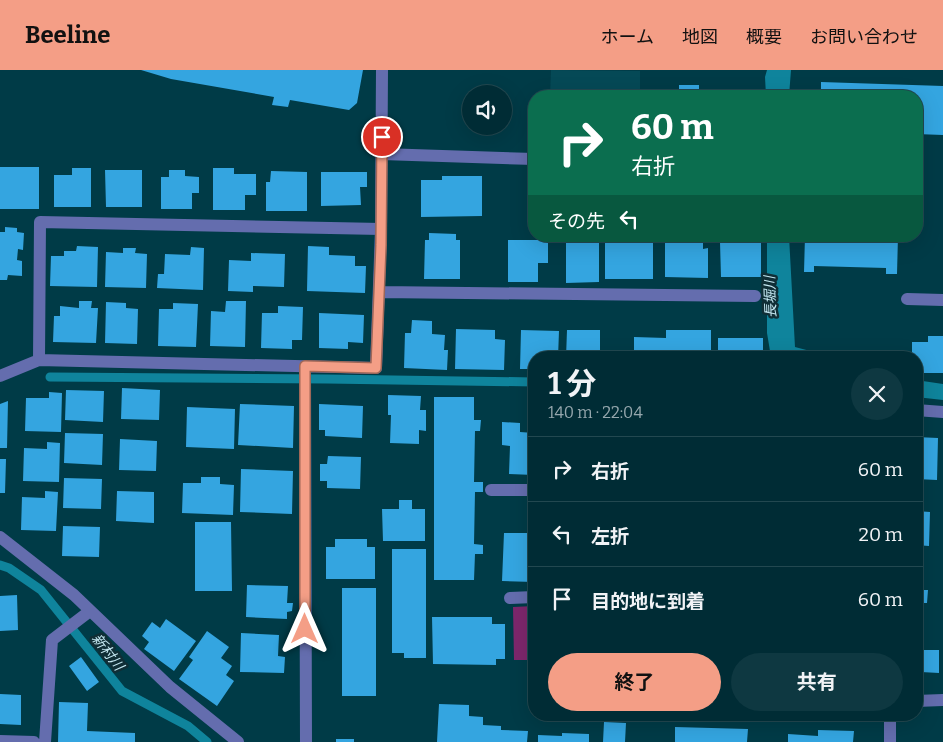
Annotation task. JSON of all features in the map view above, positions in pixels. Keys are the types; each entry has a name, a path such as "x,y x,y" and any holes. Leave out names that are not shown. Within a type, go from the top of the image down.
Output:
{"street":[{"path":"0,376 39,360 376,368 380,292 382,70"},
{"path":"382,154 528,159"},
{"path":"39,360 40,222 381,229"},
{"path":"380,292 755,296"},
{"path":"907,299 943,300"},
{"path":"305,366 306,742"},
{"path":"923,411 943,412"},
{"path":"491,490 528,490"},
{"path":"0,537 74,595 170,687 238,742"},
{"path":"510,598 528,597"},
{"path":"45,742 52,640 90,611"},
{"path":"923,700 943,700"},
{"path":"890,721 890,742"},
{"path":"0,741 34,742"}],"shaded area":[{"path":"551,70 640,71 640,90 550,90"},
{"path":"528,606 528,660 514,660 513,607"}],"water":[{"path":"767,70 791,70 789,90 766,90 765,77"},
{"name":"長堀川","path":"767,242 789,242 795,347 810,351 770,351 767,333"},
{"path":"923,381 943,384 943,400 923,398"}],"building":[{"path":"141,70 363,70 357,103 349,110 290,100 288,107 272,105 274,97 171,79"},
{"path":"821,82 943,86 943,135 923,134 923,90 821,90"},
{"path":"679,85 699,85 699,90 679,90"},
{"path":"559,89 592,90 559,90"},
{"path":"0,167 39,167 39,209 0,209"},
{"path":"72,168 91,168 91,207 54,207 54,175 72,175"},
{"path":"213,168 234,168 234,174 256,174 256,195 245,195 245,210 213,210"},
{"path":"105,170 142,170 142,207 106,207"},
{"path":"169,170 185,170 185,176 199,177 199,193 192,193 192,209 161,209 161,177 169,177"},
{"path":"271,171 307,172 307,211 266,211 266,182 270,182"},
{"path":"321,172 367,172 367,187 360,187 361,205 321,206"},
{"path":"442,176 482,176 482,216 421,217 421,180 442,180"},
{"path":"5,227 17,228 17,232 24,233 23,250 18,249 17,260 22,261 22,276 8,275 7,280 0,280 0,232 5,232"},
{"path":"429,233 456,234 456,240 460,240 460,279 424,279 425,240 429,240"},
{"path":"508,240 548,242 548,263 538,263 538,282 508,282"},
{"path":"566,242 599,242 599,282 566,283"},
{"path":"605,242 653,242 653,279 605,279"},
{"path":"665,242 703,242 703,249 708,248 708,278 665,277"},
{"path":"720,242 761,242 761,277 721,277"},
{"path":"805,242 898,242 897,274 886,274 886,268 814,266 814,272 804,272"},
{"path":"77,246 98,247 97,287 50,286 51,256 64,256 64,251 76,251"},
{"path":"308,246 329,247 329,255 355,256 355,266 366,266 365,293 307,291"},
{"path":"191,247 204,248 203,290 157,288 158,274 164,274 165,254 190,255"},
{"path":"123,248 136,248 135,253 147,254 146,288 105,287 106,252 123,253"},
{"path":"251,253 285,254 284,287 253,286 253,292 228,291 229,260 251,261"},
{"path":"79,301 92,301 91,308 98,308 96,343 53,342 54,316 60,316 60,306 79,308"},
{"path":"226,301 246,301 245,347 210,346 211,311 225,312"},
{"path":"106,302 126,303 126,308 138,309 137,344 105,343"},
{"path":"173,303 198,304 196,347 158,346 159,309 173,309"},
{"path":"278,306 303,307 302,340 292,340 292,349 261,348 262,313 278,313"},
{"path":"319,313 364,315 363,343 348,342 348,349 319,348"},
{"path":"412,320 432,321 432,334 445,335 444,350 448,350 447,370 404,368 405,333 411,333"},
{"path":"456,329 495,330 495,339 505,340 504,370 455,369"},
{"path":"521,330 559,331 558,351 528,351 528,369 520,369"},
{"path":"567,330 600,330 600,351 566,351"},
{"path":"666,330 711,330 711,351 634,351 634,337 666,338"},
{"path":"928,336 943,336 943,373 923,373 923,351 912,351 912,342 928,342"},
{"path":"718,338 763,338 763,351 718,351"},
{"path":"122,388 160,390 159,420 121,419"},
{"path":"66,390 104,391 103,422 65,420"},
{"path":"49,392 62,393 61,432 25,431 26,398 49,398"},
{"path":"388,395 421,396 420,410 426,410 426,431 419,430 419,444 390,443 391,415 388,415"},
{"path":"434,397 474,397 474,420 481,420 480,431 475,431 474,482 483,482 483,492 475,492 474,544 483,545 483,554 475,554 474,580 434,580"},
{"path":"8,401 7,448 0,448 0,404"},
{"path":"240,404 294,406 293,448 238,445"},
{"path":"319,404 363,406 362,438 325,436 325,430 319,430"},
{"path":"187,407 235,409 234,449 186,447"},
{"path":"502,422 520,423 520,432 528,433 528,475 509,474 510,446 502,445"},
{"path":"65,433 103,434 102,465 64,463"},
{"path":"923,437 938,438 937,480 923,479"},
{"path":"120,439 157,441 156,471 119,470"},
{"path":"47,442 60,443 59,482 23,481 24,448 47,449"},
{"path":"328,456 361,457 360,489 327,488 327,481 320,481 320,464 327,464"},
{"path":"0,459 6,459 5,493 0,493"},
{"path":"241,469 293,471 292,514 240,512"},
{"path":"201,477 220,477 220,484 234,485 233,515 182,513 183,483 201,483"},
{"path":"64,478 102,479 101,509 63,508"},
{"path":"45,491 58,492 56,531 21,530 22,497 45,498"},
{"path":"117,491 154,492 154,523 116,521"},
{"path":"399,500 412,500 412,509 425,509 425,541 383,541 382,509 399,509"},
{"path":"923,512 930,512 929,546 923,546"},
{"path":"195,522 231,522 232,591 195,591"},
{"path":"63,526 100,527 99,557 62,556"},
{"path":"504,533 528,533 528,582 502,581"},
{"path":"335,539 367,539 367,547 375,547 375,579 326,579 326,547 335,547"},
{"path":"392,549 426,549 426,658 404,658 404,653 392,653"},
{"path":"247,585 288,586 287,603 293,603 292,611 287,612 287,619 246,617"},
{"path":"342,588 376,588 376,696 342,696"},
{"path":"923,590 928,590 927,603 923,603"},
{"path":"17,595 18,630 0,631 0,596"},
{"path":"432,617 492,617 492,624 505,624 505,659 496,659 496,665 433,664"},
{"path":"166,619 196,641 174,671 144,649 149,642 142,636 152,622 160,628"},
{"path":"207,631 229,647 221,658 232,666 226,675 234,681 217,706 179,679 193,660 189,657"},
{"path":"241,633 279,635 278,656 285,657 284,673 240,672"},
{"path":"923,650 939,650 939,673 923,672"},
{"path":"81,657 99,682 87,691 69,666"},
{"path":"0,694 21,695 21,725 0,724"},
{"path":"59,702 88,703 87,731 135,733 135,742 58,742"},
{"path":"439,704 469,705 469,716 483,717 483,725 501,726 501,730 528,731 527,742 437,742"},
{"path":"604,722 626,723 625,742 603,742"},
{"path":"675,727 748,729 747,742 675,742"},
{"path":"818,730 854,731 853,742 788,742 788,734 818,736"},
{"path":"562,733 589,734 589,742 538,742 538,735 562,736"},
{"path":"336,739 354,739 354,742 336,742"}],"waterway":[{"path":"50,377 528,382"},
{"name":"新村川","path":"0,565 9,568 41,590 122,691 188,726 207,742"}],"route":[{"path":"305,629 305,366 376,368 380,292 382,137"}]}
